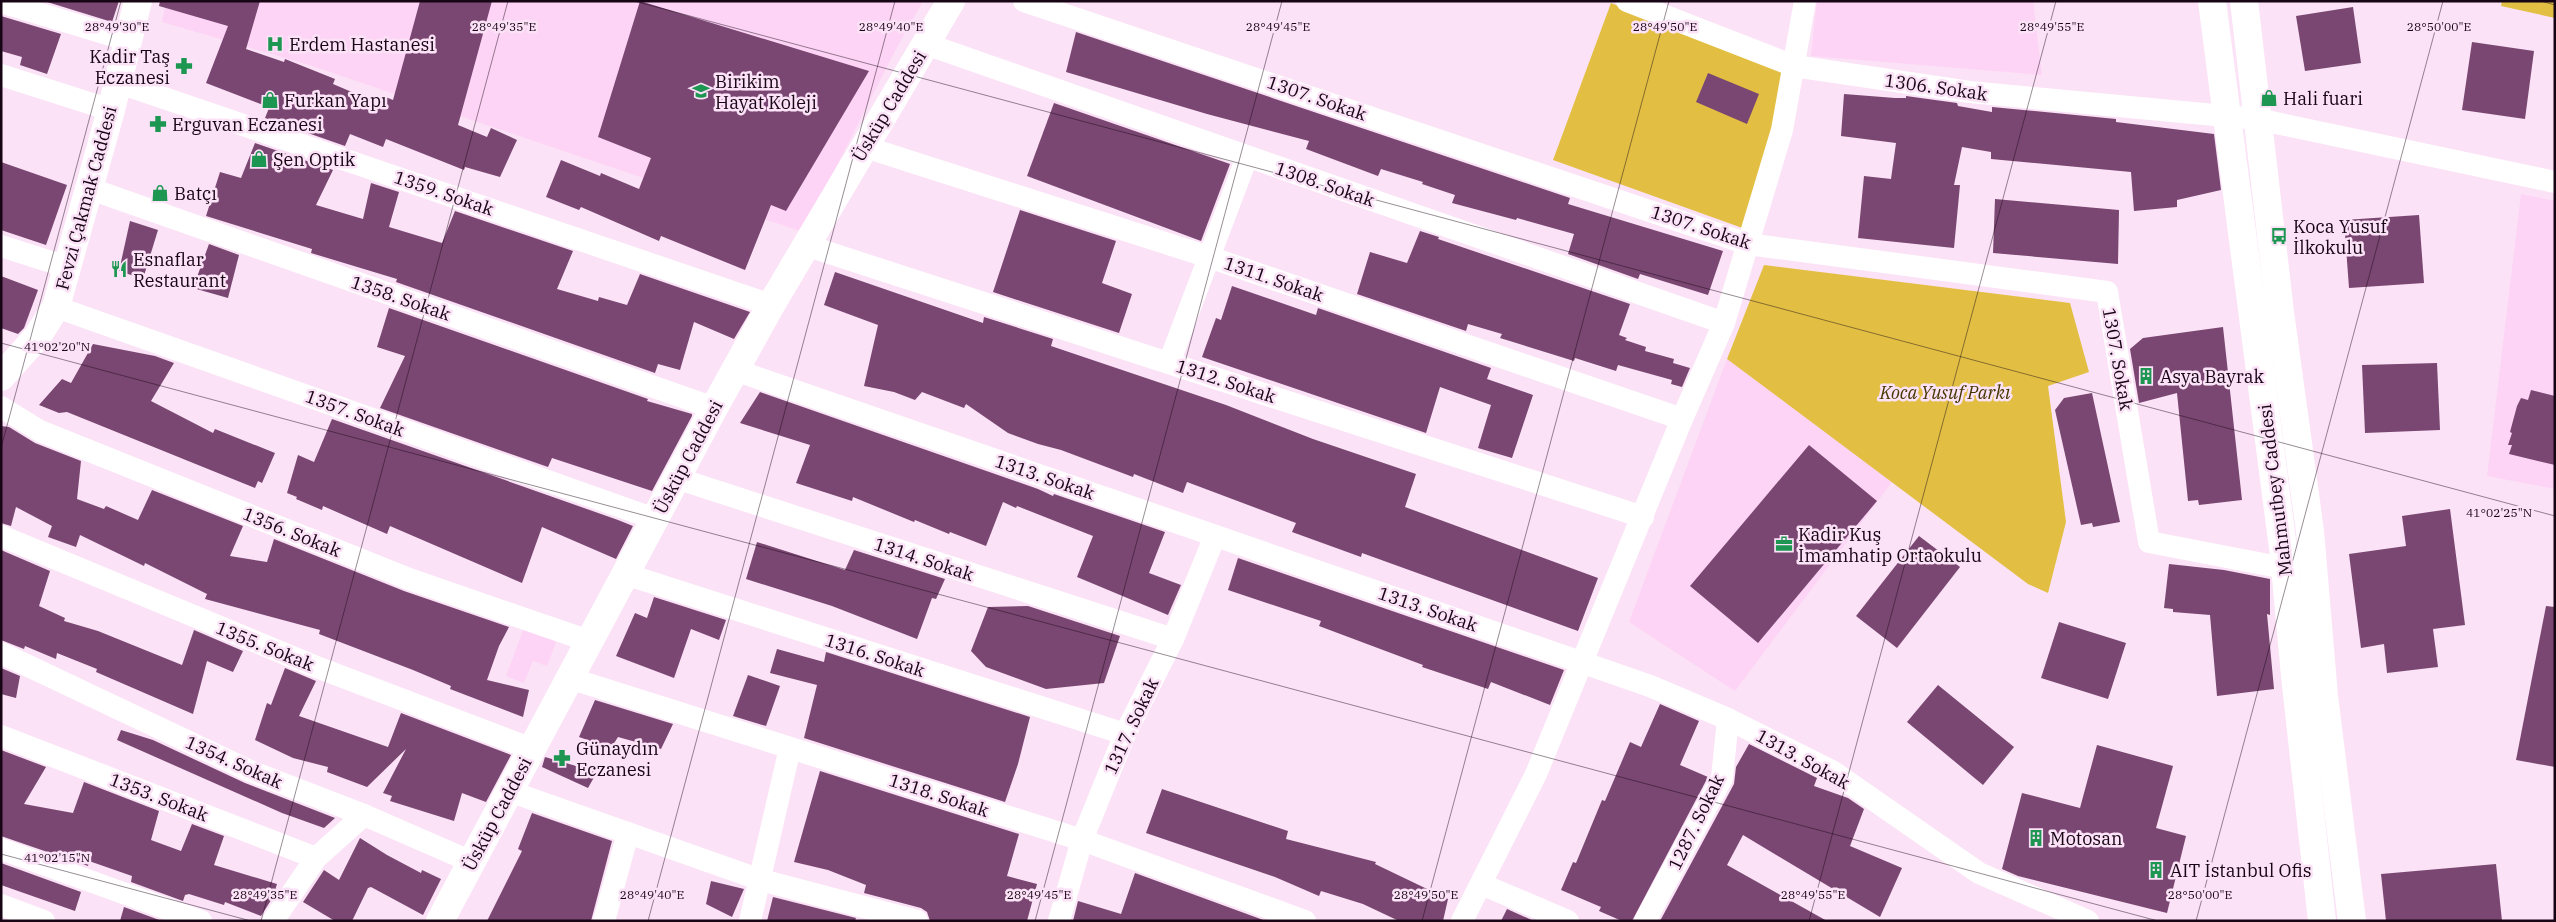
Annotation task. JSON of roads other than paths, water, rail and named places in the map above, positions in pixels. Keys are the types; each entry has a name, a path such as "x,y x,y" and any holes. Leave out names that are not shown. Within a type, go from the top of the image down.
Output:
{"main road":[{"name":"Fevzi Çakmak Caddesi","path":"1,377 37,337 56,307 138,1"},
{"name":"Üsküp Caddesi","path":"440,921 676,478 771,305 808,246 951,1"},
{"name":"Mahmutbey Caddesi","path":"2212,1 2284,568 2322,921"},
{"name":"Mahmutbey Caddesi","path":"2244,1 2256,119 2310,531 2324,696 2352,921"}],"street":[{"name":"1307. Sokak","path":"1024,1 1748,244 2107,292 2149,542 2284,568"},
{"name":"1306. Sokak","path":"1627,1 1794,66 1970,92 2227,118 2256,119 2555,182"},
{"path":"1462,921 1536,774 1584,663 1682,419 1724,324 1782,130 1805,1"},
{"path":"1,2 127,40"},
{"name":"1308. Sokak","path":"926,44 1724,324"},
{"path":"1,75 110,110"},
{"name":"1359. Sokak","path":"117,82 771,305"},
{"name":"1311. Sokak","path":"865,147 1209,257 1682,419"},
{"path":"1168,363 1247,157"},
{"name":"1358. Sokak","path":"88,188 714,408"},
{"path":"1,246 68,267"},
{"name":"1312. Sokak","path":"808,246 1643,517"},
{"name":"1357. Sokak","path":"56,307 655,519"},
{"name":"1313. Sokak","path":"735,370 1650,686 1728,718 1832,771 1979,873 2088,921"},
{"name":"1356. Sokak","path":"1,407 40,431 400,575 589,641"},
{"name":"1314. Sokak","path":"676,478 1173,639"},
{"name":"1355. Sokak","path":"1,536 314,666 532,749"},
{"name":"1317. Sokak","path":"1058,921 1082,840 1125,734 1173,639 1215,536"},
{"name":"1316. Sokak","path":"625,574 1125,734"},
{"name":"1354. Sokak","path":"1,653 250,771 364,815 472,862"},
{"name":"1318. Sokak","path":"569,678 1082,840 1305,921"},
{"name":"1287. Sokak","path":"1645,921 1722,778 1728,718"},
{"name":"1353. Sokak","path":"1,736 316,858"},
{"path":"750,921 790,748"},
{"path":"509,791 760,880 917,921"},
{"path":"278,919 316,858 364,815"},
{"path":"604,921 628,833"},
{"path":"1,849 200,921"},
{"path":"1481,884 1568,921"},
{"path":"1,905 44,921"}],"place":[{"name":"Erdem Hastanesi","path":"275,44"},
{"name":"Kadir Taş Eczanesi","path":"184,66"},
{"name":"Birikim Hayat Koleji","path":"701,91"},
{"name":"Hali fuari","path":"2269,98"},
{"name":"Furkan Yapı","path":"270,100"},
{"name":"Erguvan Eczanesi","path":"158,124"},
{"name":"Şen Optik","path":"259,159"},
{"name":"Batçı","path":"160,193"},
{"name":"Koca Yusuf İlkokulu","path":"2279,236"},
{"name":"Esnaflar Restaurant","path":"119,269"},
{"name":"Asya Bayrak","path":"2146,376"},
{"name":"Kadir Kuş İmamhatip Ortaokulu","path":"1784,544"},
{"name":"Günaydın Eczanesi","path":"562,758"},
{"name":"Motosan","path":"2036,838"},
{"name":"AIT İstanbul Ofis","path":"2156,870"}],"park label":[{"name":"Koca Yusuf Parkı","path":"1945,392"}]}
